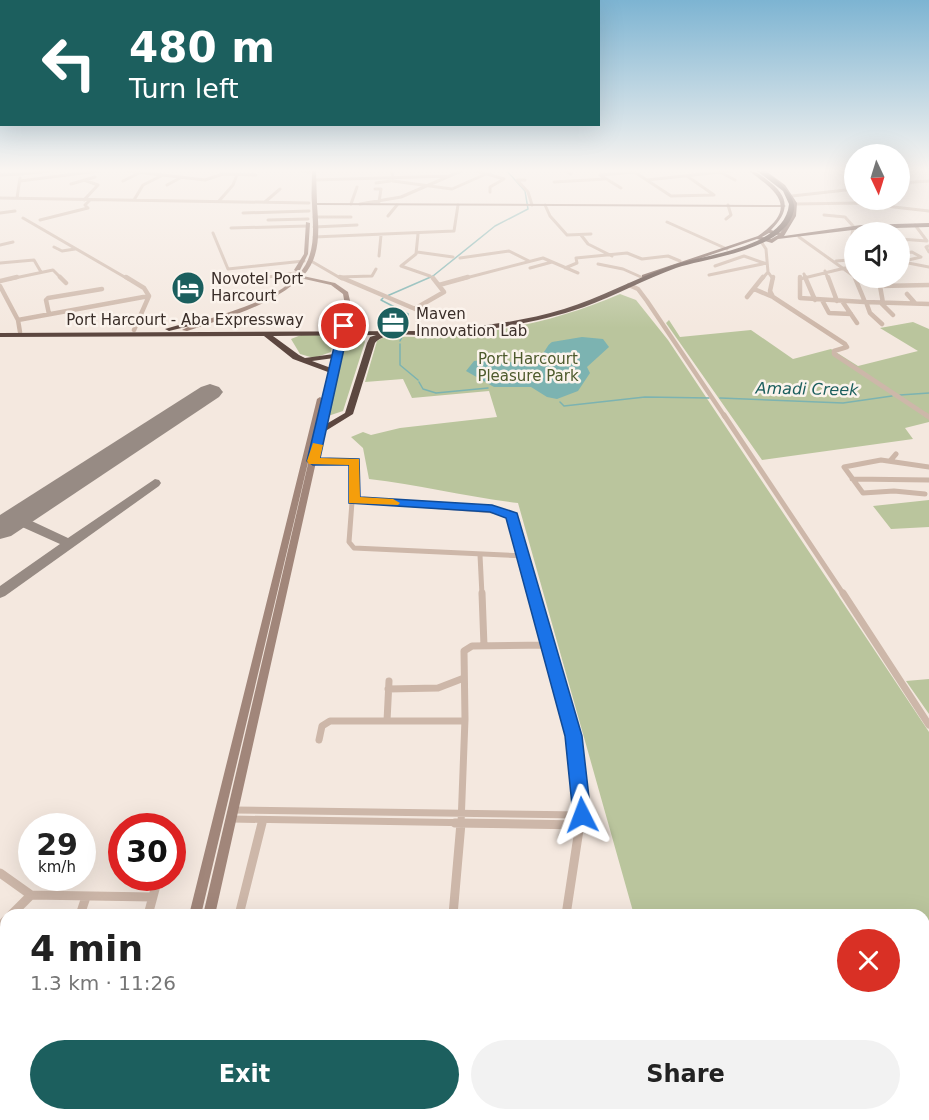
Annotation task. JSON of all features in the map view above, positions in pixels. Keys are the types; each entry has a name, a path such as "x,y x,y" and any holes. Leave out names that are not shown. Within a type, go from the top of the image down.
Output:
{"highway":[{"path":"681,263 742,249 769,237 785,223"},
{"name":"Port Harcourt - Aba Expressway","path":"0,334 301,334 470,330 539,318 577,307 681,263"},
{"name":"Port Harcourt - Aba Expressway","path":"0,334 134,330 408,331 461,328 551,311 681,263"},
{"path":"164,330 207,320"},
{"path":"207,320 204,326 209,330"},
{"path":"264,333 296,357 328,370"},
{"path":"322,417 333,418 345,413 367,344 366,338 351,333"},
{"path":"319,432 349,414 373,339 394,333"},
{"path":"301,334 291,336 286,340 298,356 311,360 331,356"}],"main road":[{"path":"653,276 753,246 762,240 776,223"},
{"path":"681,263 781,235 789,223"},
{"path":"910,226 929,224"},
{"path":"910,225 929,224"},
{"path":"182,330 262,300 295,276 311,261 314,237 311,226"},
{"path":"295,276 304,261 311,226"},
{"path":"786,228 786,232 798,236"},
{"path":"768,231 781,235 798,236 844,231"},
{"path":"196,909 331,356 342,326 344,303 340,292 323,283 295,276"},
{"path":"209,909 313,461 338,339"}],"street":[{"path":"32,223 133,281 149,296"},
{"path":"314,237 418,234 456,230 457,223"},
{"path":"558,223 566,234 591,234"},
{"path":"670,223 727,249"},
{"path":"231,228 357,225"},
{"path":"915,225 928,243 926,247 929,252"},
{"path":"213,233 228,269 304,261"},
{"path":"416,308 443,293 431,277 401,266 417,252 418,234"},
{"path":"379,256 381,235"},
{"path":"581,235 588,244 612,256"},
{"path":"798,236 844,267"},
{"path":"762,240 766,249 768,272 773,278 771,291 773,297"},
{"path":"910,240 928,243"},
{"path":"0,244 13,242"},
{"path":"753,246 766,249"},
{"path":"54,247 65,251 70,257"},
{"path":"65,251 75,249"},
{"path":"460,258 509,251 530,261"},
{"path":"417,252 453,257"},
{"path":"910,252 921,257 910,260"},
{"path":"566,267 577,263 576,258 625,253 642,259 667,256 681,263"},
{"path":"715,266 744,256 766,263"},
{"path":"439,285 545,258 578,273"},
{"path":"0,263 34,260 41,272"},
{"path":"835,261 844,260"},
{"path":"311,261 338,277 427,314"},
{"path":"530,268 553,262"},
{"path":"709,275 766,263"},
{"path":"598,264 642,276"},
{"path":"910,264 929,269"},
{"path":"844,268 804,274 799,278 800,298 929,304"},
{"path":"338,277 372,276 376,269"},
{"path":"0,281 55,270 66,283"},
{"path":"825,271 840,301 857,323"},
{"path":"747,297 768,272"},
{"path":"804,274 815,300"},
{"path":"231,282 295,276"},
{"path":"629,285 640,292 711,395 929,725"},
{"path":"893,315 882,303 881,285 929,285"},
{"path":"0,286 18,320 20,332"},
{"path":"859,288 870,313 882,324"},
{"path":"754,289 773,297 845,344 847,347 834,351 834,354 929,417"},
{"path":"49,314 46,300 48,298 102,290"},
{"path":"907,294 915,303"},
{"path":"18,320 149,296"},
{"path":"134,330 149,296"},
{"path":"822,300 829,313 851,314"},
{"path":"890,460 896,454"},
{"path":"925,494 894,491 862,492 844,467 890,460 929,467"},
{"path":"313,461 355,462 350,542 354,548 525,556"},
{"path":"891,478 894,491"},
{"path":"852,479 929,480"},
{"path":"353,500 492,508 506,512 515,520 574,736 582,815 567,909"},
{"path":"480,555 484,646"},
{"path":"453,909 461,818 465,721 464,651 468,647 549,645"},
{"path":"387,721 388,685 445,687 455,685 464,678"},
{"path":"319,740 322,726 330,722 465,721"},
{"path":"231,814 461,818 581,825"},
{"path":"231,814 263,820 582,815"},
{"path":"241,909 263,820"},
{"path":"0,873 31,895 153,897"},
{"path":"150,909 155,891"},
{"path":"17,909 31,895"},
{"path":"82,909 86,897"}],"green space":[{"name":"Port Harcourt Pleasure Park","path":"620,294 636,300 668,340 929,732 929,909 632,909 518,503 369,479 363,448 351,437 363,432 371,435 400,428 497,417 489,391 412,398 403,379 365,382 377,341 382,338 441,337 487,332 532,323"},
{"path":"669,320 680,337 751,330 793,359 831,349 858,366 918,351 880,328 913,322 929,329 929,422 905,428 913,439 762,460 666,323"},
{"path":"301,335 334,335 331,352 314,358 300,354 291,339"},
{"path":"344,335 363,337 365,342 343,411 328,416"},
{"path":"929,500 929,527 891,529 873,506"},
{"path":"929,679 929,714 906,681"}],"water":[{"path":"582,337 603,339 609,347 587,367 590,373 578,391 557,399 547,397 531,387 494,387 466,371 474,361 528,361 543,353 552,342"}],"waterway":[{"name":"Amadi Creek","path":"387,296 433,276 500,223"},
{"name":"Amadi Creek","path":"383,298 381,300 408,314 407,327"},
{"name":"Amadi Creek","path":"400,341 402,337"},
{"name":"Amadi Creek","path":"400,344 400,365 418,380"},
{"name":"Amadi Creek","path":"419,382 423,389 436,393 488,388"},
{"name":"Amadi Creek","path":"900,395 929,393"},
{"name":"Amadi Creek","path":"720,398 843,403 892,396"},
{"name":"Amadi Creek","path":"560,402 564,406 645,397 709,398"}],"taxiway":[{"path":"69,544 155,483"},
{"path":"16,519 69,544"},
{"path":"0,593 69,544"}],"runway":[{"path":"0,529 210,392"}],"slow traffic":[{"path":"317,445 313,461 352,460 357,465 353,500 393,503"}],"place":[{"name":"Novotel Port Harcourt","path":"188,288"},
{"name":"Maven Innovation Lab","path":"393,323"}],"route":[{"path":"344,326 313,461 352,460 355,462 357,465 353,500 492,508 512,516 515,520 574,736 582,815"}]}
